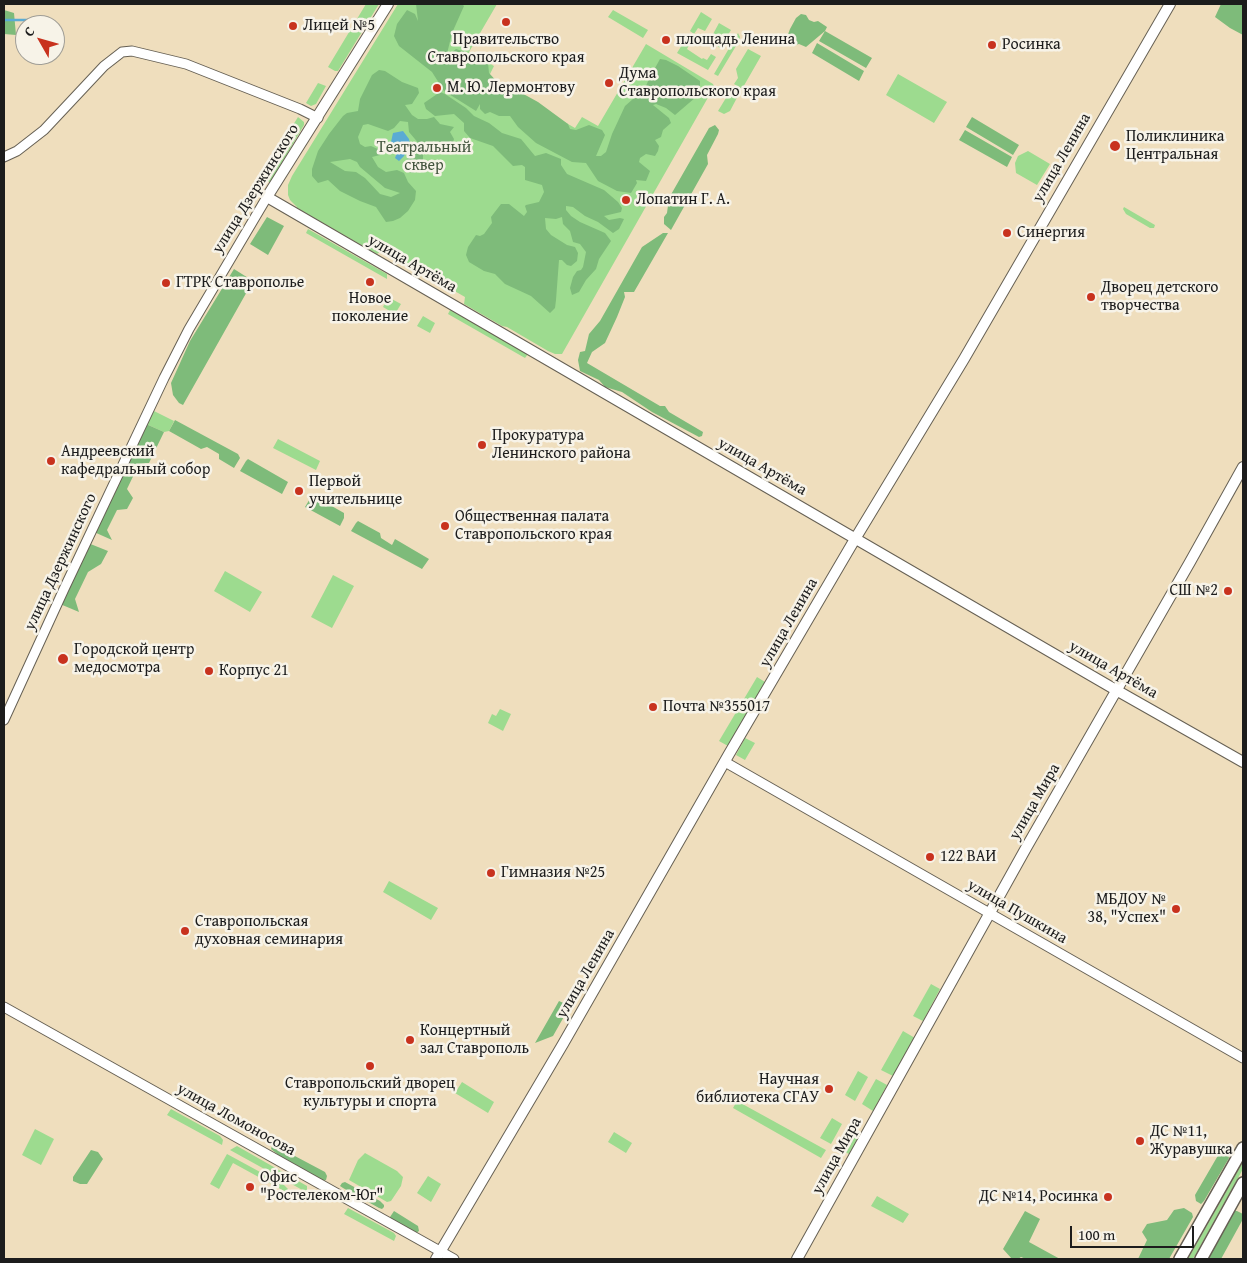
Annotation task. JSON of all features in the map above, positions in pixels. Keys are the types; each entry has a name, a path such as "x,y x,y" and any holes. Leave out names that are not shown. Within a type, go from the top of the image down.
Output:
{"main road":[{"name":"улица Дзержинского","path":"267,197 388,4"},
{"name":"улица Ленина","path":"438,1255 563,1044 724,762 855,539 964,359 1170,4"},
{"name":"улица Артёма","path":"267,197 1243,762"},
{"name":"улица Мира","path":"797,1259 1048,809 1243,467"},
{"path":"1180,1259 1243,1148"},
{"path":"1201,1259 1243,1183"}],"street":[{"path":"4,157 17,151 44,130 104,66 122,52 132,51 186,64 300,109 318,118"},
{"name":"улица Дзержинского","path":"4,720 64,589 183,341 267,197"},
{"name":"улица Пушкина","path":"724,762 1243,1058"},
{"name":"улица Ломоносова","path":"4,1006 438,1255 454,1259"}],"green space":[{"path":"366,4 379,4 338,71 335,71 328,67"},
{"name":"Театральный сквер","path":"398,4 497,4 469,52 494,66 488,78 575,128 582,117 598,126 646,44 713,84 714,87 562,354 548,351 507,327 502,326 464,304 465,297 383,250 377,254 297,208 290,200 288,185 292,176"},
{"path":"416,4 462,4 464,6 452,33 446,58 456,49 480,57 488,63 489,73 501,86 518,91 538,102 568,124 570,129 576,130 589,125 602,130 605,135 596,156 601,156 606,152 625,106 633,99 642,95 660,59 678,66 700,81 700,88 696,97 675,115 666,108 656,104 653,105 669,118 671,123 663,130 661,137 655,140 659,146 655,156 646,154 640,158 639,162 650,171 646,181 636,180 637,183 631,193 617,191 598,181 586,163 572,162 536,143 518,127 510,116 499,116 490,112 485,114 480,109 480,104 476,111 444,91 432,72 399,46 394,36 397,24 407,10 415,14 418,21"},
{"path":"1221,4 1243,4 1243,35 1215,17"},
{"path":"4,10 14,13 15,35 4,34"},
{"path":"613,10 648,30 643,38 608,17"},
{"path":"701,12 712,19 705,31 698,28 694,34 690,31"},
{"path":"801,14 806,15 809,20 818,21 827,27 825,31 806,47 799,44 795,45 787,37 796,18"},
{"path":"719,23 731,30 720,48 715,45 718,40 712,36"},
{"path":"825,31 872,58 866,68 819,41"},
{"path":"738,33 739,41 718,76 714,74"},
{"path":"685,40 690,43 687,49 702,59 707,60 711,54 716,57 708,70 677,53"},
{"path":"817,43 864,71 859,81 812,53"},
{"path":"748,49 761,56 742,89 734,84 738,78 736,69"},
{"path":"379,70 385,71 402,82 418,88 419,93 412,104 405,105 412,115 418,119 434,117 440,124 454,127 450,132 454,139 451,149 440,151 434,147 428,147 423,154 423,163 413,173 408,172 406,167 408,156 414,148 420,145 409,132 408,122 400,121 394,128 388,131 368,124 363,125 358,137 360,144 380,150 380,155 372,157 378,167 386,172 397,170 404,173 408,182 416,191 415,200 408,211 400,218 386,222 376,207 340,191 328,180 318,183 312,176 312,169 318,151 343,116 347,113 358,111 360,99 372,75","holes":["350,159 357,162 360,167 385,188 400,193 391,197 380,194 365,178 356,172 345,171 330,162"]},
{"path":"898,74 947,102 934,123 886,95"},
{"path":"318,83 326,86 316,104 311,106 306,103"},
{"path":"732,88 740,92 730,111 724,114 718,111"},
{"path":"440,92 502,133 521,139 535,156 546,153 561,159 561,165 567,174 604,190 622,208 621,212 604,216 609,220 624,219 619,229 613,233 573,207 566,206 566,210 571,216 605,233 611,241 599,259 596,269 586,280 579,292 572,295 570,288 573,277 583,267 586,252 580,244 573,242 570,231 563,224 562,217 556,219 545,218 546,229 551,235 567,245 575,247 578,253 577,261 571,266 559,260 555,308 550,313 531,296 505,284 495,274 484,271 469,262 466,255 468,247 476,235 484,234 492,223 491,217 501,204 509,204 524,216 527,212 526,205 539,202 544,192 542,185 525,180 525,167 522,165 513,166 493,146 470,138 464,131 464,123 454,114 435,116 426,109 424,103"},
{"path":"298,117 304,122 304,125 270,183 262,175"},
{"path":"972,117 1019,145 1013,155 966,127"},
{"path":"715,125 719,130 707,155 708,164 671,230 664,224 669,198 709,128"},
{"path":"965,130 1012,157 1007,167 959,140"},
{"path":"1028,151 1050,164 1037,185 1016,173 1015,163 1018,156"},
{"path":"1124,207 1155,225 1154,228 1150,228 1126,214 1123,209"},
{"path":"267,217 284,226 268,255 250,244"},
{"path":"308,229 387,274 387,279 306,233"},
{"path":"663,233 668,233 634,292 624,292 625,297 605,343 592,352 587,363 660,406 665,406 669,412 703,432 702,436 699,437 652,412 622,392 605,387 599,380 580,371 578,360 580,352 585,351 589,334 600,321 642,247"},
{"path":"234,269 253,281 183,405 173,395 171,383 190,341"},
{"path":"388,297 401,304 395,314 383,307"},
{"path":"450,310 528,354 525,358 448,314"},
{"path":"423,316 435,323 430,333 417,326"},
{"path":"152,410 174,421 169,431 164,432 146,424"},
{"path":"175,420 238,454 240,458 234,468 219,459 219,454 207,447 201,449 169,431"},
{"path":"146,424 164,432 149,463 139,464 127,489 133,498 127,509 117,510 107,530 112,540 94,532"},
{"path":"278,439 320,461 316,470 273,448"},
{"path":"248,459 288,482 282,494 240,471"},
{"path":"314,496 344,513 340,526 305,507 311,497"},
{"path":"358,521 380,533 381,538 392,545 395,539 429,559 422,569 351,531"},
{"path":"88,543 108,551 101,564 88,572 75,599 79,612 60,604"},
{"path":"225,571 262,592 250,612 214,591"},
{"path":"333,575 354,586 332,628 311,617"},
{"path":"757,677 765,682 728,746 719,741"},
{"path":"500,709 511,714 503,731 488,723 492,714 496,716"},
{"path":"745,738 755,743 745,760 736,755"},
{"path":"389,881 438,908 431,920 383,892"},
{"path":"931,984 940,989 923,1021 913,1016"},
{"path":"559,1001 570,1006 553,1036 535,1043"},
{"path":"903,1031 915,1038 893,1076 881,1070"},
{"path":"858,1071 868,1077 855,1101 845,1095"},
{"path":"876,1079 887,1085 873,1111 862,1104"},
{"path":"462,1082 494,1102 488,1113 455,1093"},
{"path":"737,1101 826,1150 821,1158 733,1108"},
{"path":"171,1109 220,1136 223,1140 222,1145 167,1115"},
{"path":"832,1118 842,1124 831,1144 820,1138"},
{"path":"848,1127 860,1134 849,1154 837,1148"},
{"path":"35,1129 54,1139 41,1165 22,1155"},
{"path":"614,1132 632,1143 626,1153 608,1142"},
{"path":"237,1146 307,1186 306,1192 230,1150"},
{"path":"272,1146 276,1146 325,1172 326,1180 323,1181 282,1158 271,1149"},
{"path":"91,1150 98,1152 103,1159 87,1184 73,1181 73,1177"},
{"path":"1220,1152 1228,1155 1229,1158 1201,1204 1196,1201 1195,1195"},
{"path":"365,1153 397,1171 403,1177 401,1186 391,1201 387,1202 349,1180 358,1160"},
{"path":"227,1154 288,1189 286,1192 233,1163 219,1189 210,1184"},
{"path":"1243,1162 1243,1169 1193,1259 1188,1259"},
{"path":"428,1176 441,1184 431,1202 417,1193"},
{"path":"345,1182 380,1201 384,1207 382,1209 379,1208 340,1186"},
{"path":"877,1196 909,1214 903,1223 871,1206"},
{"path":"348,1208 394,1233 396,1236 394,1241 344,1214"},
{"path":"1184,1208 1192,1213 1193,1217 1169,1259 1138,1259 1147,1240 1142,1232 1147,1224 1167,1220 1174,1210"},
{"path":"394,1211 418,1226 419,1231 416,1233 393,1220 390,1217"},
{"path":"1025,1211 1040,1219 1029,1242 1060,1259 1026,1259 1021,1257 1012,1259 1003,1249"},
{"path":"1233,1211 1243,1214 1243,1219 1221,1259 1207,1259"}],"water":[{"path":"403,131 410,144 399,161 395,158 397,148 391,142 393,133"}],"waterway":[{"path":"4,20 15,20"}],"place":[{"name":"Правительство Ставропольского края","path":"506,22"},
{"name":"Лицей №5","path":"293,26"},
{"name":"площадь Ленина","path":"666,40"},
{"name":"Росинка","path":"992,45"},
{"name":"Дума Ставропольского края","path":"609,83"},
{"name":"М. Ю. Лермонтову","path":"437,88"},
{"name":"Поликлиника Центральная","path":"1115,146"},
{"name":"Лопатин Г. А.","path":"626,200"},
{"name":"Синергия","path":"1007,233"},
{"name":"Новое поколение","path":"370,282"},
{"name":"ГТРК Ставрополье","path":"166,283"},
{"name":"Дворец детского творчества","path":"1091,297"},
{"name":"Прокуратура Ленинского района","path":"482,445"},
{"name":"Андреевский кафедральный собор","path":"51,461"},
{"name":"Первой учительнице","path":"299,491"},
{"name":"Общественная палата Ставропольского края","path":"445,526"},
{"name":"СШ №2","path":"1228,591"},
{"name":"Городской центр медосмотра","path":"63,659"},
{"name":"Корпус 21","path":"209,671"},
{"name":"Почта №355017","path":"653,707"},
{"name":"122 ВАИ","path":"930,857"},
{"name":"Гимназия №25","path":"491,873"},
{"name":"МБДОУ № 38, \"Успех\"","path":"1176,909"},
{"name":"Ставропольская духовная семинария","path":"185,931"},
{"name":"Концертный зал Ставрополь","path":"410,1040"},
{"name":"Ставропольский дворец культуры и спорта","path":"370,1066"},
{"name":"Научная библиотека СГАУ","path":"829,1089"},
{"name":"ДС №11, Журавушка","path":"1140,1141"},
{"name":"Офис \"Ростелеком-Юг\"","path":"250,1187"},
{"name":"ДС №14, Росинка","path":"1108,1197"}]}
